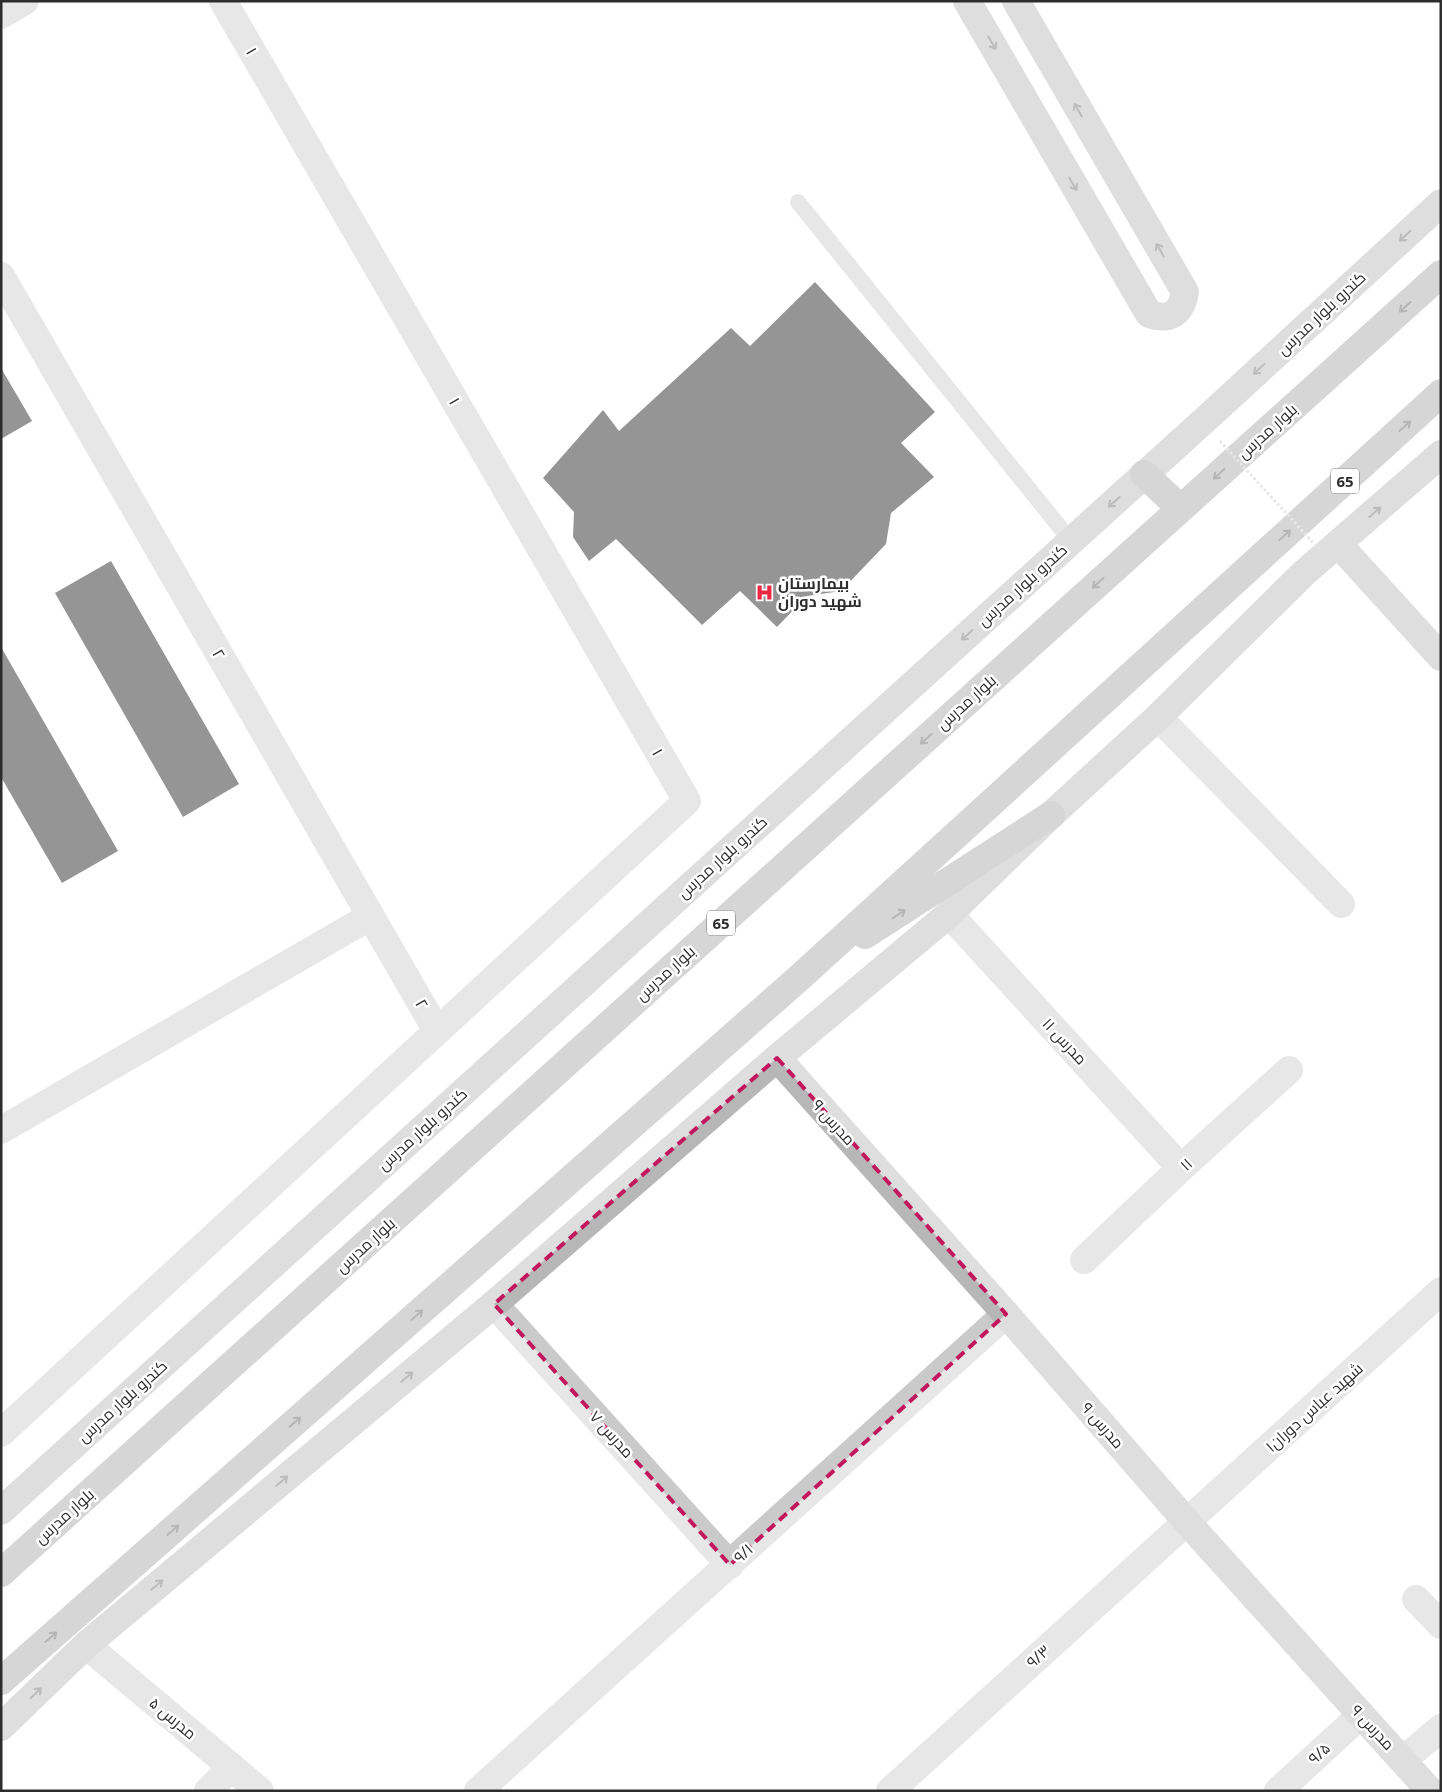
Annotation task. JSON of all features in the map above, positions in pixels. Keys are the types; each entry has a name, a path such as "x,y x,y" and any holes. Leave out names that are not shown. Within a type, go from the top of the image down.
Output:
{"main road":[{"path":"967,1 1149,314 1158,317 1169,316 1177,312 1183,303 1184,292 1016,1"},
{"name":"کندرو بلوار مدرس","path":"1,1510 1144,474 1441,202"},
{"name":"بلوار مدرس","path":"1,1573 1441,274"},
{"name":"65","path":"1,1681 799,978 1441,393"},
{"path":"1,1727 86,1645 494,1304 777,1058 949,914 1051,816 1158,718 1329,547 1441,454"},
{"path":"1144,474 1180,508"},
{"path":"1329,547 1441,657"},
{"path":"799,978 1051,816"},
{"name":"مدرس ۹","path":"777,1058 1006,1314 1187,1522 1430,1791"}],"street":[{"path":"1,15 25,1"},
{"name":"۱","path":"223,1 687,801 437,1031"},
{"name":"۲","path":"1,276 437,1031"},
{"path":"1158,718 1340,904"},
{"name":"مدرس ۱۱","path":"949,914 1181,1168"},
{"path":"1,1130 371,916"},
{"path":"1,1433 437,1031"},
{"name":"۱۱","path":"1084,1260 1181,1168 1289,1070"},
{"name":"شهید عباس دوران۱","path":"1187,1522 1441,1291"},
{"name":"مدرس ۷","path":"494,1304 730,1564"},
{"name":"۹/۱","path":"478,1791 1006,1314"},
{"name":"۹/۳","path":"890,1791 1187,1522"},
{"path":"1416,1599 1441,1625"},
{"name":"مدرس ۵","path":"86,1645 260,1791"},
{"name":"۹/۵","path":"1278,1791 1361,1715"},
{"path":"1403,1760 1441,1728"},
{"path":"208,1791 232,1767"}],"lane":[{"path":"798,202 1071,540"}],"path":[{"path":"1220,441 1329,547"}],"highlighted area":[{"path":"777,1058 1006,1314 730,1565 494,1304"}],"building":[{"path":"815,282 935,412 901,443 934,477 891,513 886,544 841,591 807,596 777,627 740,591 702,625 616,539 589,561 573,537 574,512 543,478 603,410 619,431 731,328 750,346"},
{"path":"1,368 32,421 1,439"},
{"path":"111,561 239,784 183,817 55,593"},
{"path":"1,647 118,851 62,883 1,777"}],"place":[{"name":"بیمارستان شهید دوران","path":"764,592"}]}
